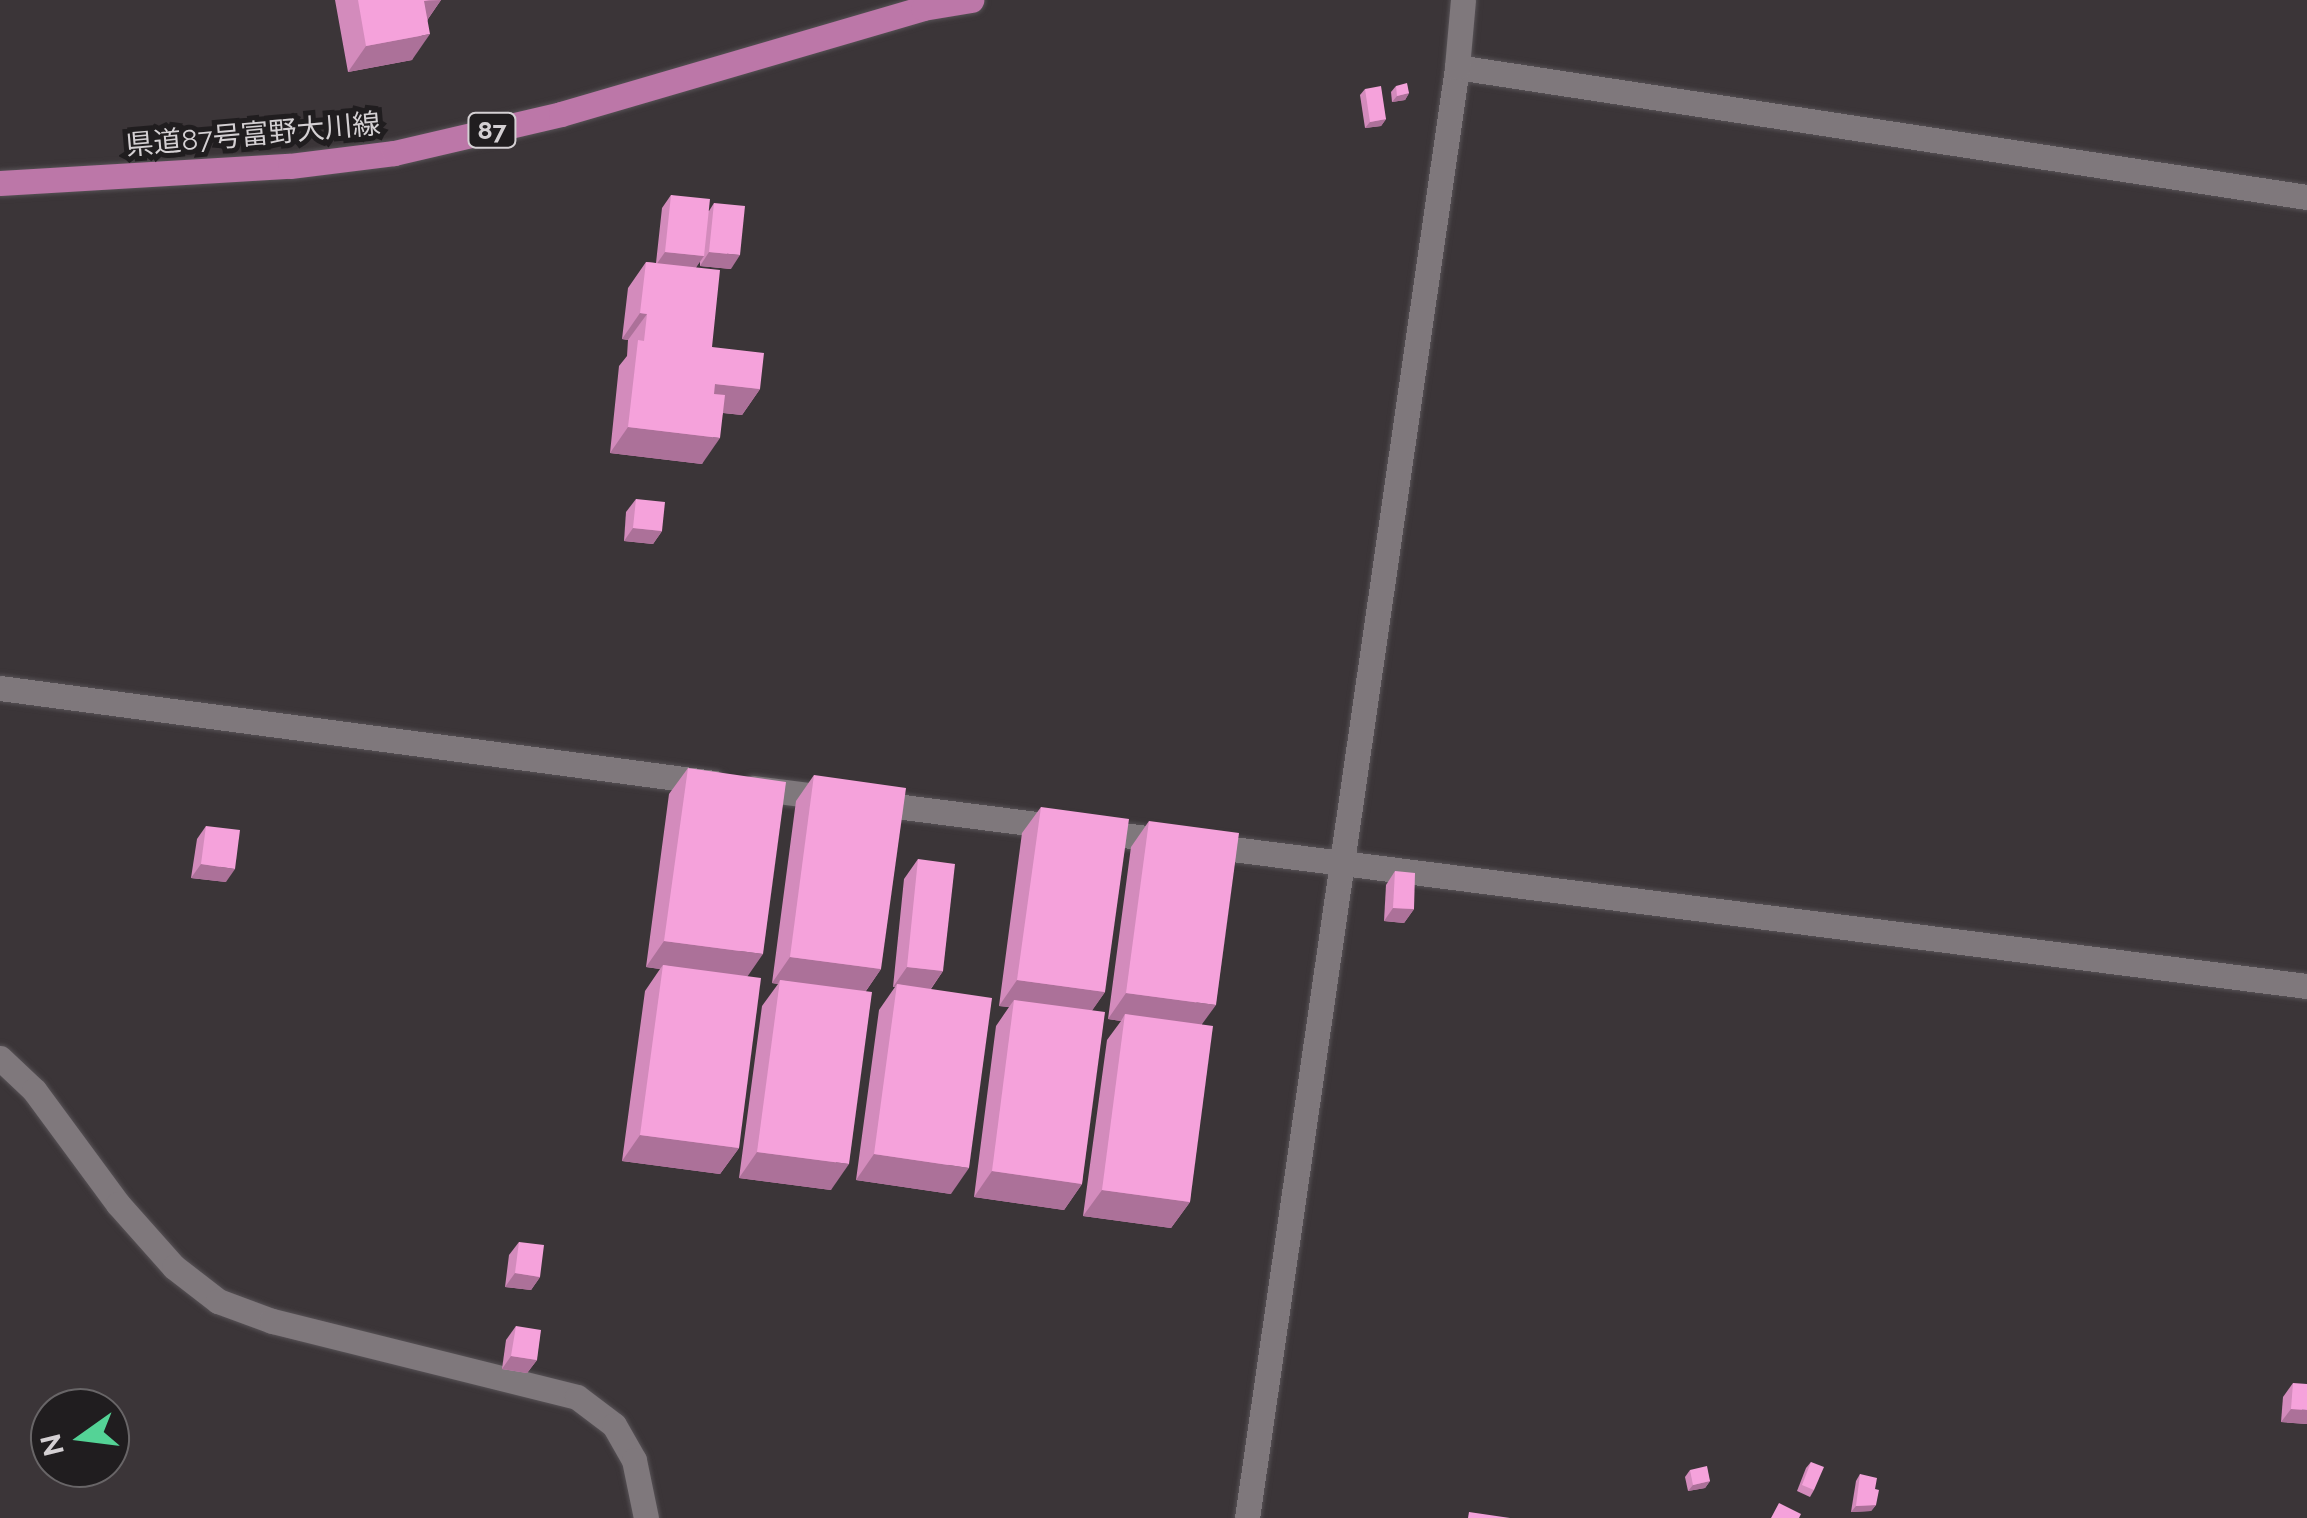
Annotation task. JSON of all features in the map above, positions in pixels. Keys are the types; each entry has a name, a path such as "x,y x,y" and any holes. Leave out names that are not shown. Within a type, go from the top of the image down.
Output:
{"main road":[{"name":"県道87号富野大川線","path":"0,183 290,166 394,153 561,114 923,8 971,0"}],"street":[{"path":"1247,1518 1457,67 1463,0"},
{"path":"1457,67 2307,197"},
{"path":"0,688 2307,986"},
{"path":"0,1058 34,1090 118,1204 174,1267 218,1301 272,1320 577,1397 614,1424 634,1460 646,1518"}],"building":[{"path":"358,0 429,0 424,1 430,34 366,46"},
{"path":"1407,83 1409,93 1397,96 1396,86"},
{"path":"1381,86 1386,119 1370,122 1365,89"},
{"path":"671,195 710,199 704,256 665,252"},
{"path":"714,203 745,206 740,255 709,252"},
{"path":"646,262 720,270 712,347 764,353 760,389 715,384 714,394 725,395 720,438 628,427 638,340 644,341 647,314 640,313"},
{"path":"636,499 665,502 662,531 633,528"},
{"path":"688,768 786,782 763,954 664,941"},
{"path":"814,775 906,788 881,969 790,957"},
{"path":"1041,807 1129,819 1105,992 1017,980"},
{"path":"1149,821 1239,833 1216,1005 1126,993"},
{"path":"206,826 240,830 235,869 201,864"},
{"path":"918,859 955,864 943,971 907,967"},
{"path":"1395,871 1415,873 1414,909 1393,908"},
{"path":"663,965 761,978 739,1148 640,1135"},
{"path":"780,980 872,992 849,1164 757,1152"},
{"path":"897,984 992,998 969,1168 874,1154"},
{"path":"1014,1000 1105,1012 1082,1184 992,1171"},
{"path":"1125,1014 1213,1026 1190,1202 1102,1190"},
{"path":"519,1242 544,1245 540,1277 515,1273"},
{"path":"516,1326 541,1330 537,1360 511,1356"},
{"path":"2293,1383 2307,1384 2307,1410 2291,1409"},
{"path":"1811,1462 1824,1467 1814,1490 1802,1485"},
{"path":"1707,1466 1710,1481 1693,1485 1690,1470"},
{"path":"1860,1474 1877,1478 1876,1505 1856,1506"},
{"path":"1779,1503 1801,1514 1799,1518 1771,1518"},
{"path":"1469,1512 1510,1518 1468,1518"}]}
